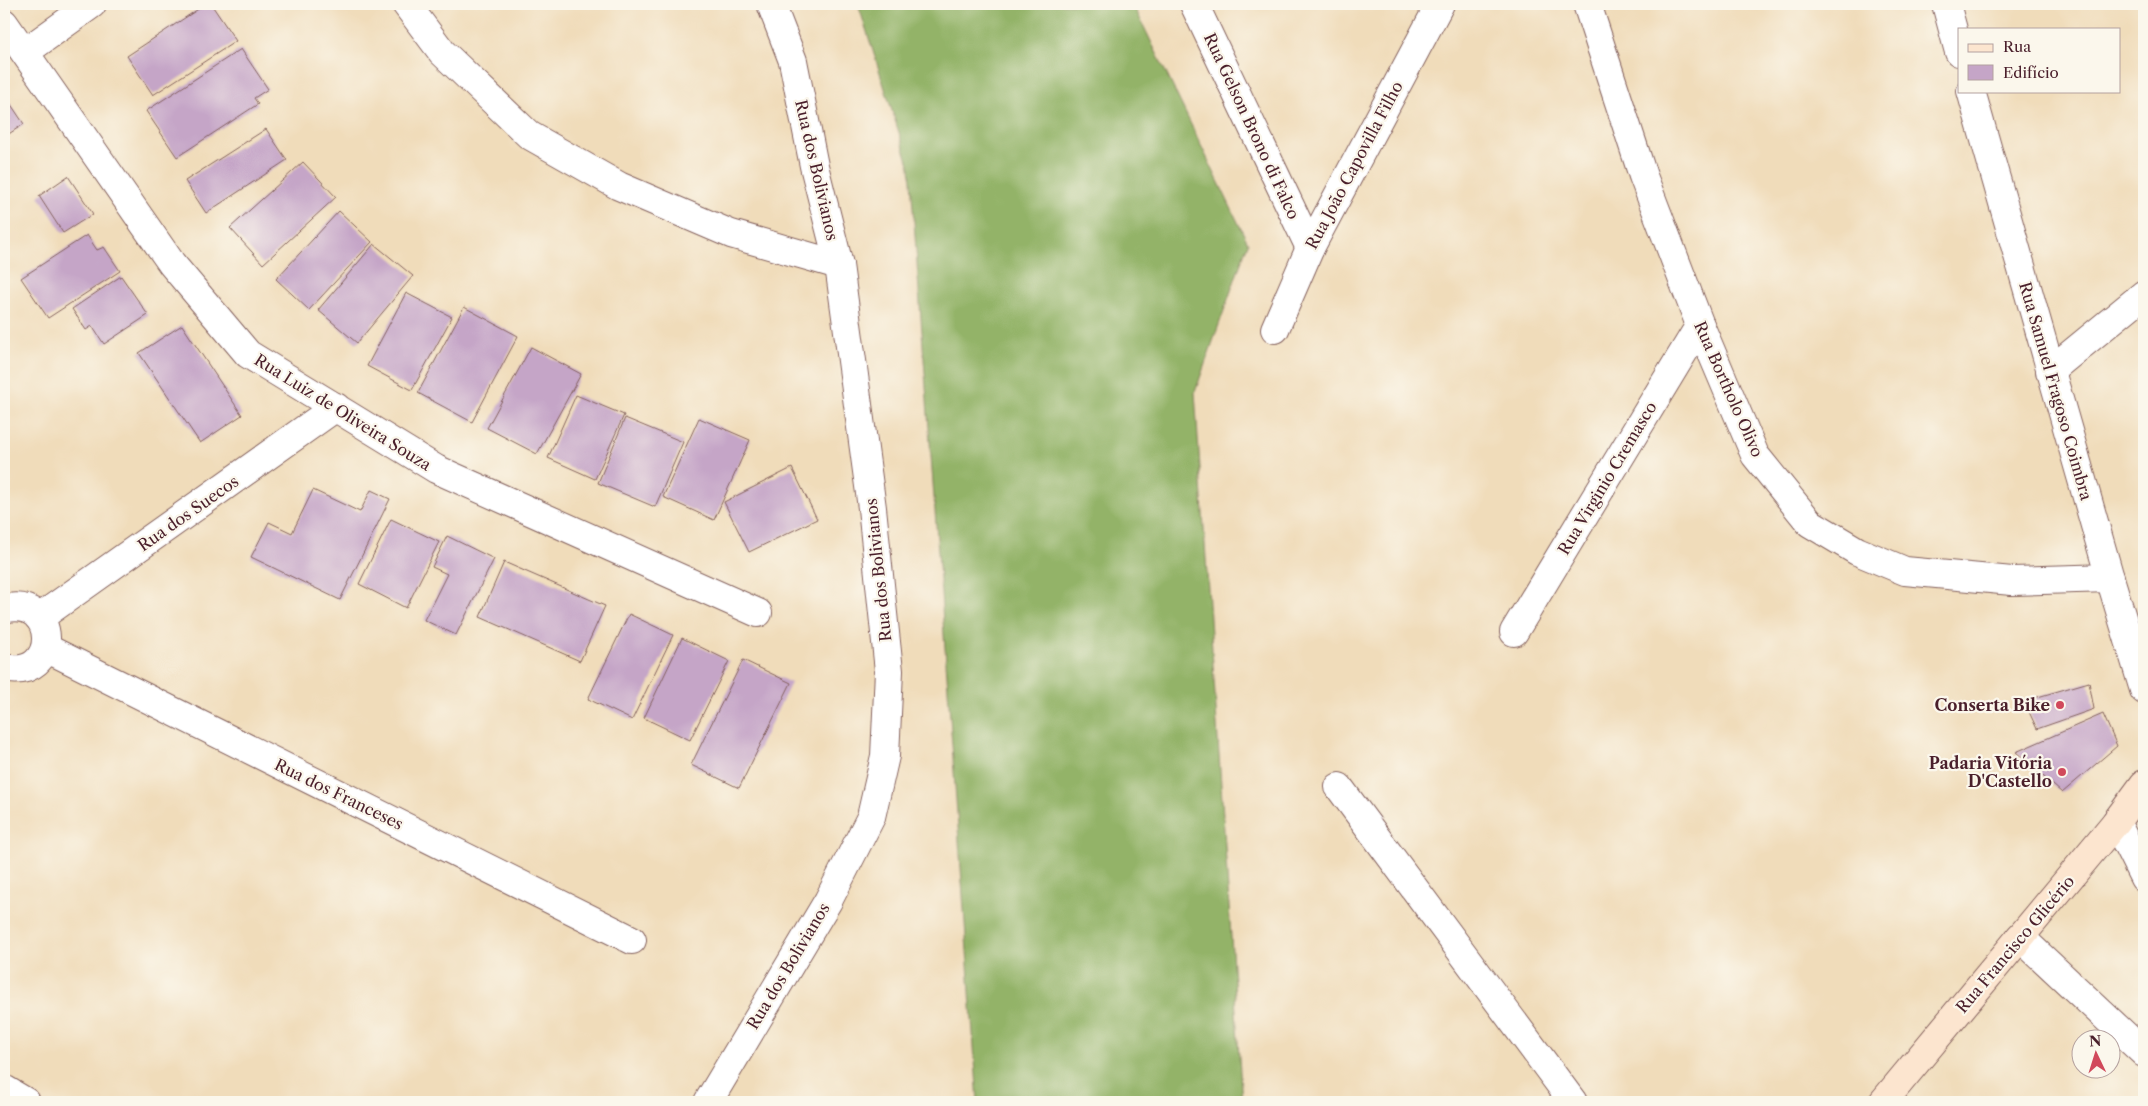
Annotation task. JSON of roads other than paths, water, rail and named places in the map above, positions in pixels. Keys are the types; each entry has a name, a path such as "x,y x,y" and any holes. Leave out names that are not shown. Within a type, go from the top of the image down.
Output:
{"street":[{"path":"25,52 92,4"},
{"path":"406,4 442,52 529,136 619,186 731,234 839,265"},
{"name":"Rua dos Bolivianos","path":"708,1102 828,902 870,817 886,756 888,671 886,642 873,514 839,265 814,166 793,61 771,4"},
{"name":"Rua Gelson Brono di Falco","path":"1194,4 1310,248"},
{"name":"Rua João Capovilla Filho","path":"1275,330 1310,248 1440,4"},
{"name":"Rua Bortholo Olivo","path":"1587,4 1644,176 1700,324 1755,455 1810,523 1856,551 1905,571 2012,580 2110,578"},
{"path":"1946,4 1958,48"},
{"name":"Rua Luiz de Oliveira Souza","path":"4,23 172,264 248,354 436,469 758,613"},
{"name":"Rua Samuel Fragoso Coimbra","path":"1970,92 2144,690"},
{"path":"2050,371 2144,294"},
{"name":"Rua Virginio Cremasco","path":"1514,632 1700,324"},
{"name":"Rua dos Suecos","path":"39,618 336,407"},
{"path":"4,609 12,607 22,608 39,618 45,627 46,648 37,660 24,669 14,671 4,668"},
{"name":"Rua dos Franceses","path":"46,648 632,940"},
{"name":"Rua Francisco Glicério","path":"1883,1102 2116,822 2144,784"},
{"path":"1339,787 1573,1102"},
{"path":"2116,822 2144,878"},
{"path":"2020,937 2144,1053"},
{"path":"4,1089 26,1102"}],"place":[{"name":"Conserta Bike","path":"2060,705"},
{"name":"Padaria Vitória D'Castello","path":"2062,772"}]}
